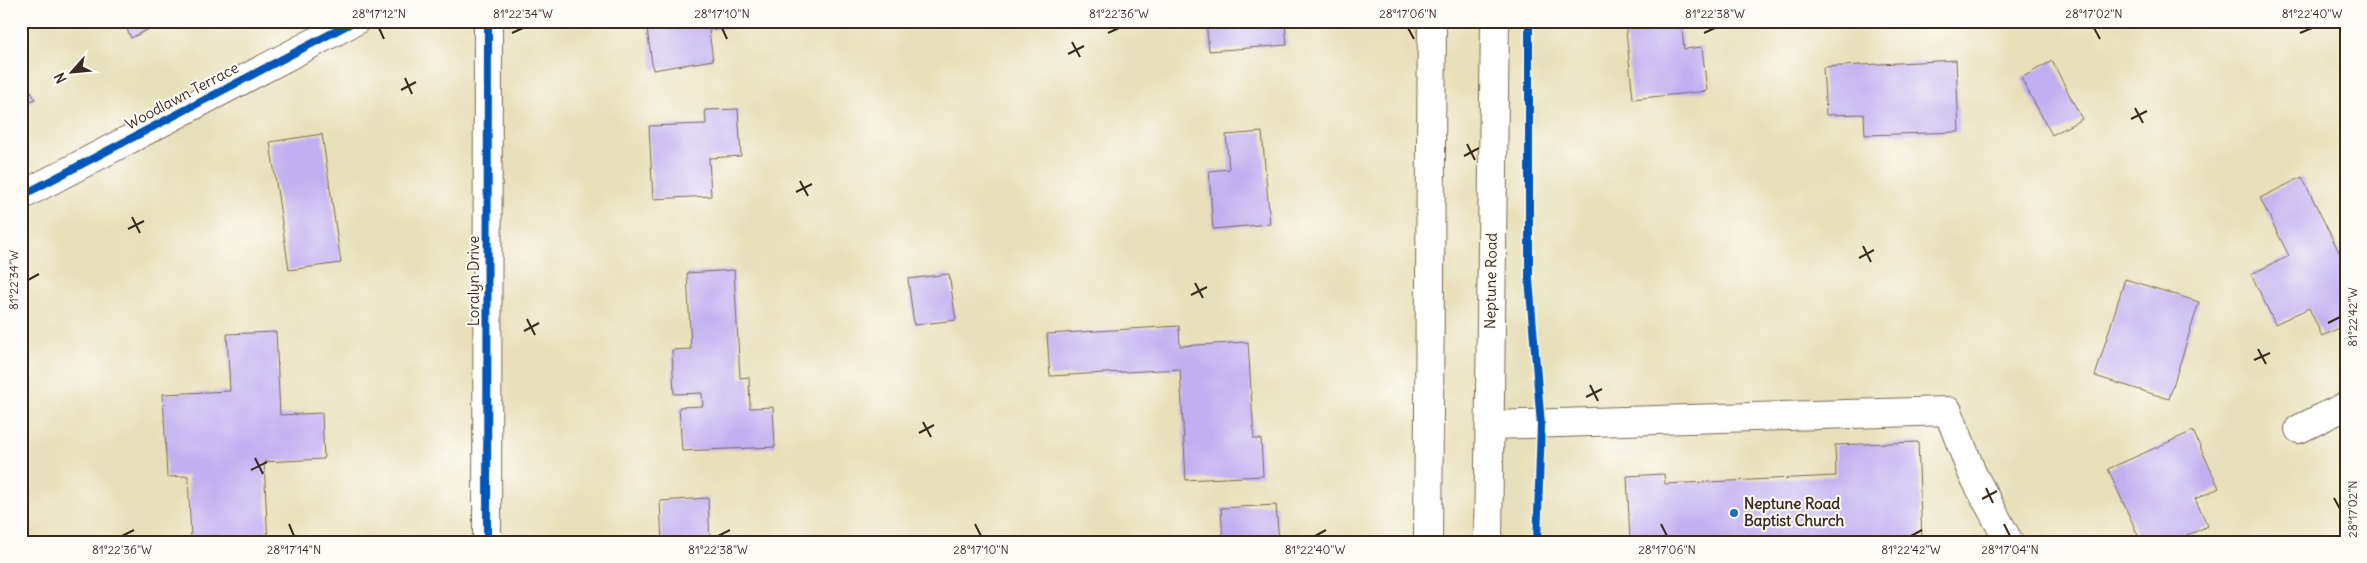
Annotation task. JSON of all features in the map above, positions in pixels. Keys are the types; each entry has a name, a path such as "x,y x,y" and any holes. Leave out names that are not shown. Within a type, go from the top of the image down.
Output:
{"main road":[{"name":"Woodlawn Terrace","path":"21,196 355,21"},
{"name":"Loralyn Drive","path":"487,542 488,21"},
{"path":"1428,542 1432,21"},
{"name":"Neptune Road","path":"1488,542 1495,21"},
{"path":"2299,429 2346,406"},
{"path":"1490,425 1948,411 1972,473 2009,542"}],"building":[{"path":"123,21 165,21 131,38"},
{"path":"169,21 183,21 172,27"},
{"path":"661,21 764,22 709,31 713,60 653,70 647,29 662,27"},
{"path":"1206,21 1285,21 1287,45 1209,51"},
{"path":"1625,21 1681,21 1684,49 1702,47 1707,91 1633,99"},
{"path":"1956,60 1959,132 1865,135 1864,114 1826,115 1823,67"},
{"path":"2052,61 2082,119 2052,135 2021,78"},
{"path":"21,72 35,99 21,106"},
{"path":"738,109 741,156 709,158 711,196 653,199 649,126 706,124 705,110"},
{"path":"1262,132 1270,224 1213,229 1209,171 1229,169 1226,135"},
{"path":"322,134 341,263 289,270 270,142"},
{"path":"2302,177 2346,266 2346,325 2322,336 2309,308 2275,324 2251,274 2289,256 2260,198"},
{"path":"734,270 740,378 749,377 750,408 773,407 775,447 682,451 679,407 703,406 702,393 674,394 672,350 691,349 687,273"},
{"path":"949,274 956,320 914,325 908,279"},
{"path":"2125,279 2199,302 2169,399 2095,376"},
{"path":"1179,326 1180,346 1248,342 1254,439 1261,439 1263,476 1186,480 1180,369 1050,376 1047,334"},
{"path":"276,332 280,415 322,413 324,459 264,462 268,542 219,542 219,536 191,538 188,476 167,477 163,394 230,391 227,334"},
{"path":"2193,431 2219,488 2195,499 2208,526 2173,542 2141,542 2108,469"},
{"name":"Neptune Road Baptist Church","path":"1918,442 1922,542 1630,542 1627,476 1664,474 1665,484 1836,476 1835,445"},
{"path":"708,498 710,542 662,542 660,501"},
{"path":"1276,505 1279,542 1223,542 1221,508"}],"cycle path":[{"path":"21,196 355,21"},
{"path":"487,542 488,21"},
{"path":"1529,21 1529,279 1541,425 1537,542"}],"place":[{"name":"Neptune Road Baptist Church","path":"1734,513"}]}
